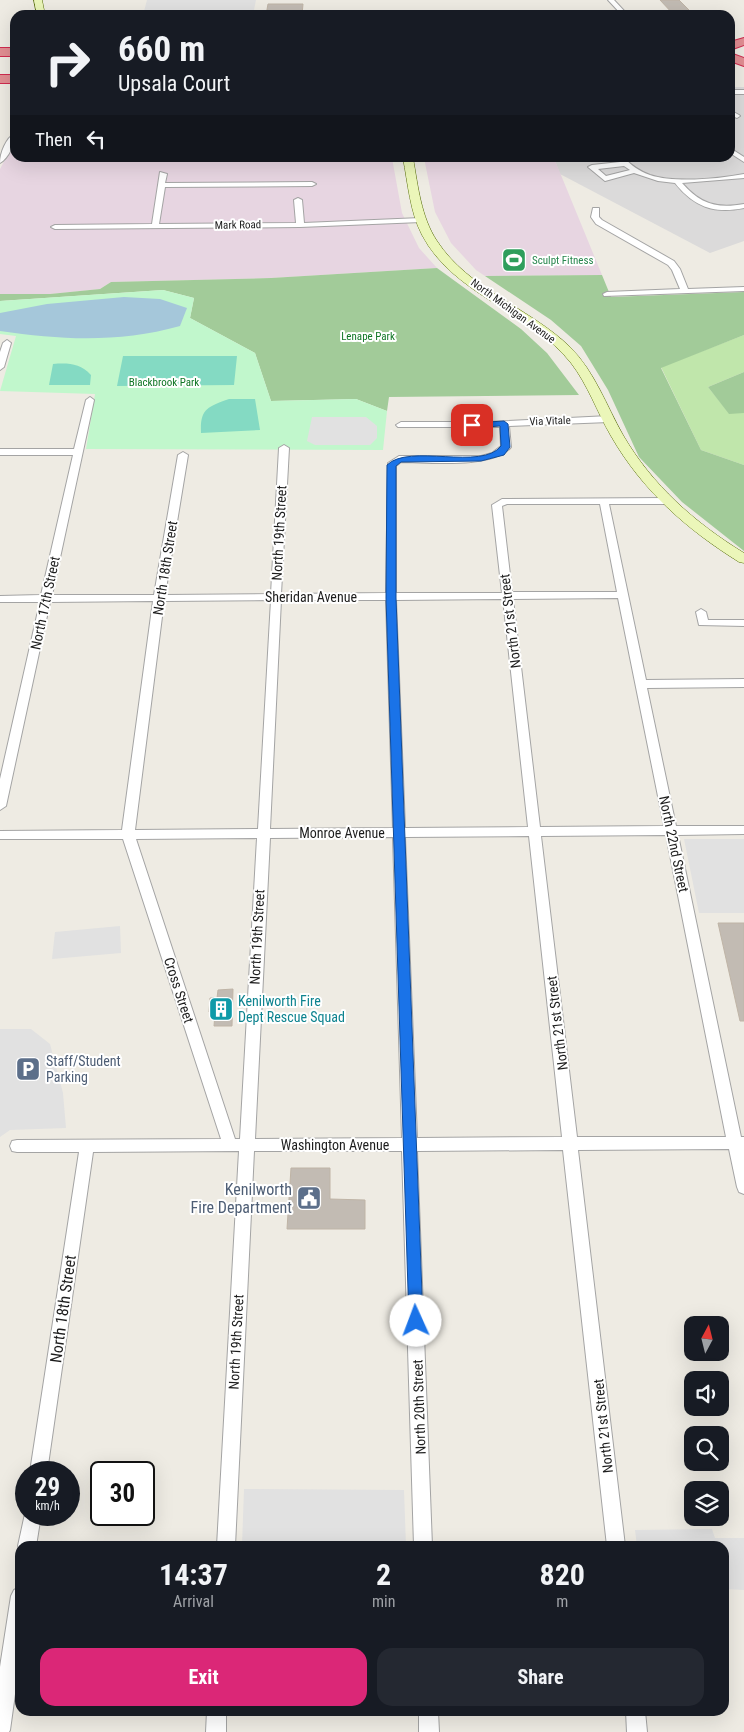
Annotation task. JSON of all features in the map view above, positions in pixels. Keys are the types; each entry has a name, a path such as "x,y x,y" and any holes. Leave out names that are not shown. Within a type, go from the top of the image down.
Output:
{"street":[{"path":"611,0 620,10"},
{"path":"0,161 10,144"},
{"name":"North Michigan Avenue","path":"409,162 421,220 434,245 460,272 535,324 566,350 590,381 633,462 665,501 693,524 744,559"},
{"path":"635,171 605,179 592,167 626,164 635,171 658,180 678,182 744,176"},
{"path":"155,226 163,174"},
{"path":"678,182 689,195 713,208 731,209 744,206"},
{"path":"162,185 312,184"},
{"path":"298,200 300,224"},
{"path":"596,210 595,217 599,222 674,266 685,292"},
{"name":"Mark Road","path":"55,227 300,224 421,220"},
{"path":"607,294 744,289"},
{"path":"0,367 7,343"},
{"name":"North 17th Street","path":"0,806 90,400"},
{"name":"Via Vitale","path":"401,425 504,424 609,419"},
{"name":"North 20th Street","path":"423,1541 411,1144 391,596 391,465 395,461 492,457 501,453 506,447 504,424"},
{"name":"North 19th Street","path":"226,1541 284,448"},
{"path":"0,452 78,452"},
{"name":"North 18th Street","path":"128,834 159,598 183,455"},
{"name":"North 21st Street","path":"604,502 504,501 497,505 615,1541"},
{"path":"604,502 665,501"},
{"name":"North 22nd Street","path":"604,502 671,830 740,1143 744,1187"},
{"name":"Sheridan Avenue","path":"0,599 623,595"},
{"path":"701,612 703,623 744,623"},
{"path":"642,684 744,683"},
{"name":"Monroe Avenue","path":"0,835 744,830"},
{"name":"Cross Street","path":"128,834 230,1145"},
{"name":"Washington Avenue","path":"17,1146 740,1143"},
{"name":"North 18th Street","path":"40,1461 87,1146"},
{"path":"28,1541 30,1526"},
{"path":"0,1730 15,1630"},
{"path":"216,1732 217,1716"},
{"path":"428,1716 429,1732"},
{"path":"635,1716 637,1732"}],"shaded area":[{"path":"147,0 256,0 254,10 144,10"},
{"path":"735,87 744,87 744,241 710,253 560,174 556,162 735,162"},
{"path":"10,150 10,162 393,162 402,213 419,248 437,268 271,278 111,282 100,289 50,294 0,294 0,169"},
{"path":"425,162 556,162 602,275 485,276 476,270 451,243 435,212"},
{"path":"312,417 366,417 377,426 377,438 370,445 315,445 307,441"},
{"path":"684,839 744,839 744,913 699,913"},
{"path":"120,926 121,953 52,959 55,932"},
{"name":"Staff/Student Parking","path":"0,1029 31,1029 50,1044 63,1093 66,1128 10,1130 0,1137"},
{"path":"244,1489 404,1490 406,1541 242,1541"},
{"path":"712,1529 715,1538 744,1538 744,1590 729,1589 729,1541 636,1541 635,1530"}],"green space":[{"name":"Lenape Park","path":"437,268 521,329 547,353 579,395 389,397 387,411 356,399 271,401 255,353 190,318 194,298 163,290 0,301 0,294 50,294 100,289 111,282 271,278"},
{"path":"602,275 611,297 744,292 744,335 661,368 701,450 744,465 744,551 682,502 639,457 608,390 581,346 551,320 485,276"},
{"name":"Blackbrook Park","path":"163,290 194,298 190,318 255,353 271,401 356,399 387,411 383,450 86,449 95,394 0,391 16,336 0,334 0,301"},
{"path":"744,335 744,372 708,387 729,413 744,413 744,465 701,450 661,367"},
{"path":"123,356 237,356 234,385 117,386"},
{"path":"53,364 69,364 83,368 91,375 90,385 49,385"},
{"path":"744,372 744,413 729,414 708,387"},
{"path":"229,399 255,399 260,430 201,433 202,419 206,410 215,404"}],"water":[{"path":"124,297 160,299 187,308 180,326 135,335 68,338 0,331 0,313 47,304"}],"building":[{"path":"660,0 679,0 689,10 669,10"},
{"path":"268,4 303,4 302,10 267,10"},
{"path":"718,923 744,923 744,1021 740,1021"},
{"name":"Kenilworth Fire Dept Rescue Squad","path":"233,989 232,1026 214,1026 215,1013 209,1012 210,998 217,998 218,990"},
{"name":"Kenilworth Fire Department","path":"291,1168 330,1168 330,1199 365,1200 365,1229 287,1229"}],"place":[{"name":"Sculpt Fitness","path":"514,260"},
{"name":"Kenilworth Fire Dept Rescue Squad","path":"221,1009"},
{"name":"Staff/Student Parking","path":"28,1069"},
{"name":"Kenilworth Fire Department","path":"309,1198"}],"route":[{"path":"416,1321 391,598 391,465 399,460 481,459 501,453 506,447 504,424 472,425"}]}
